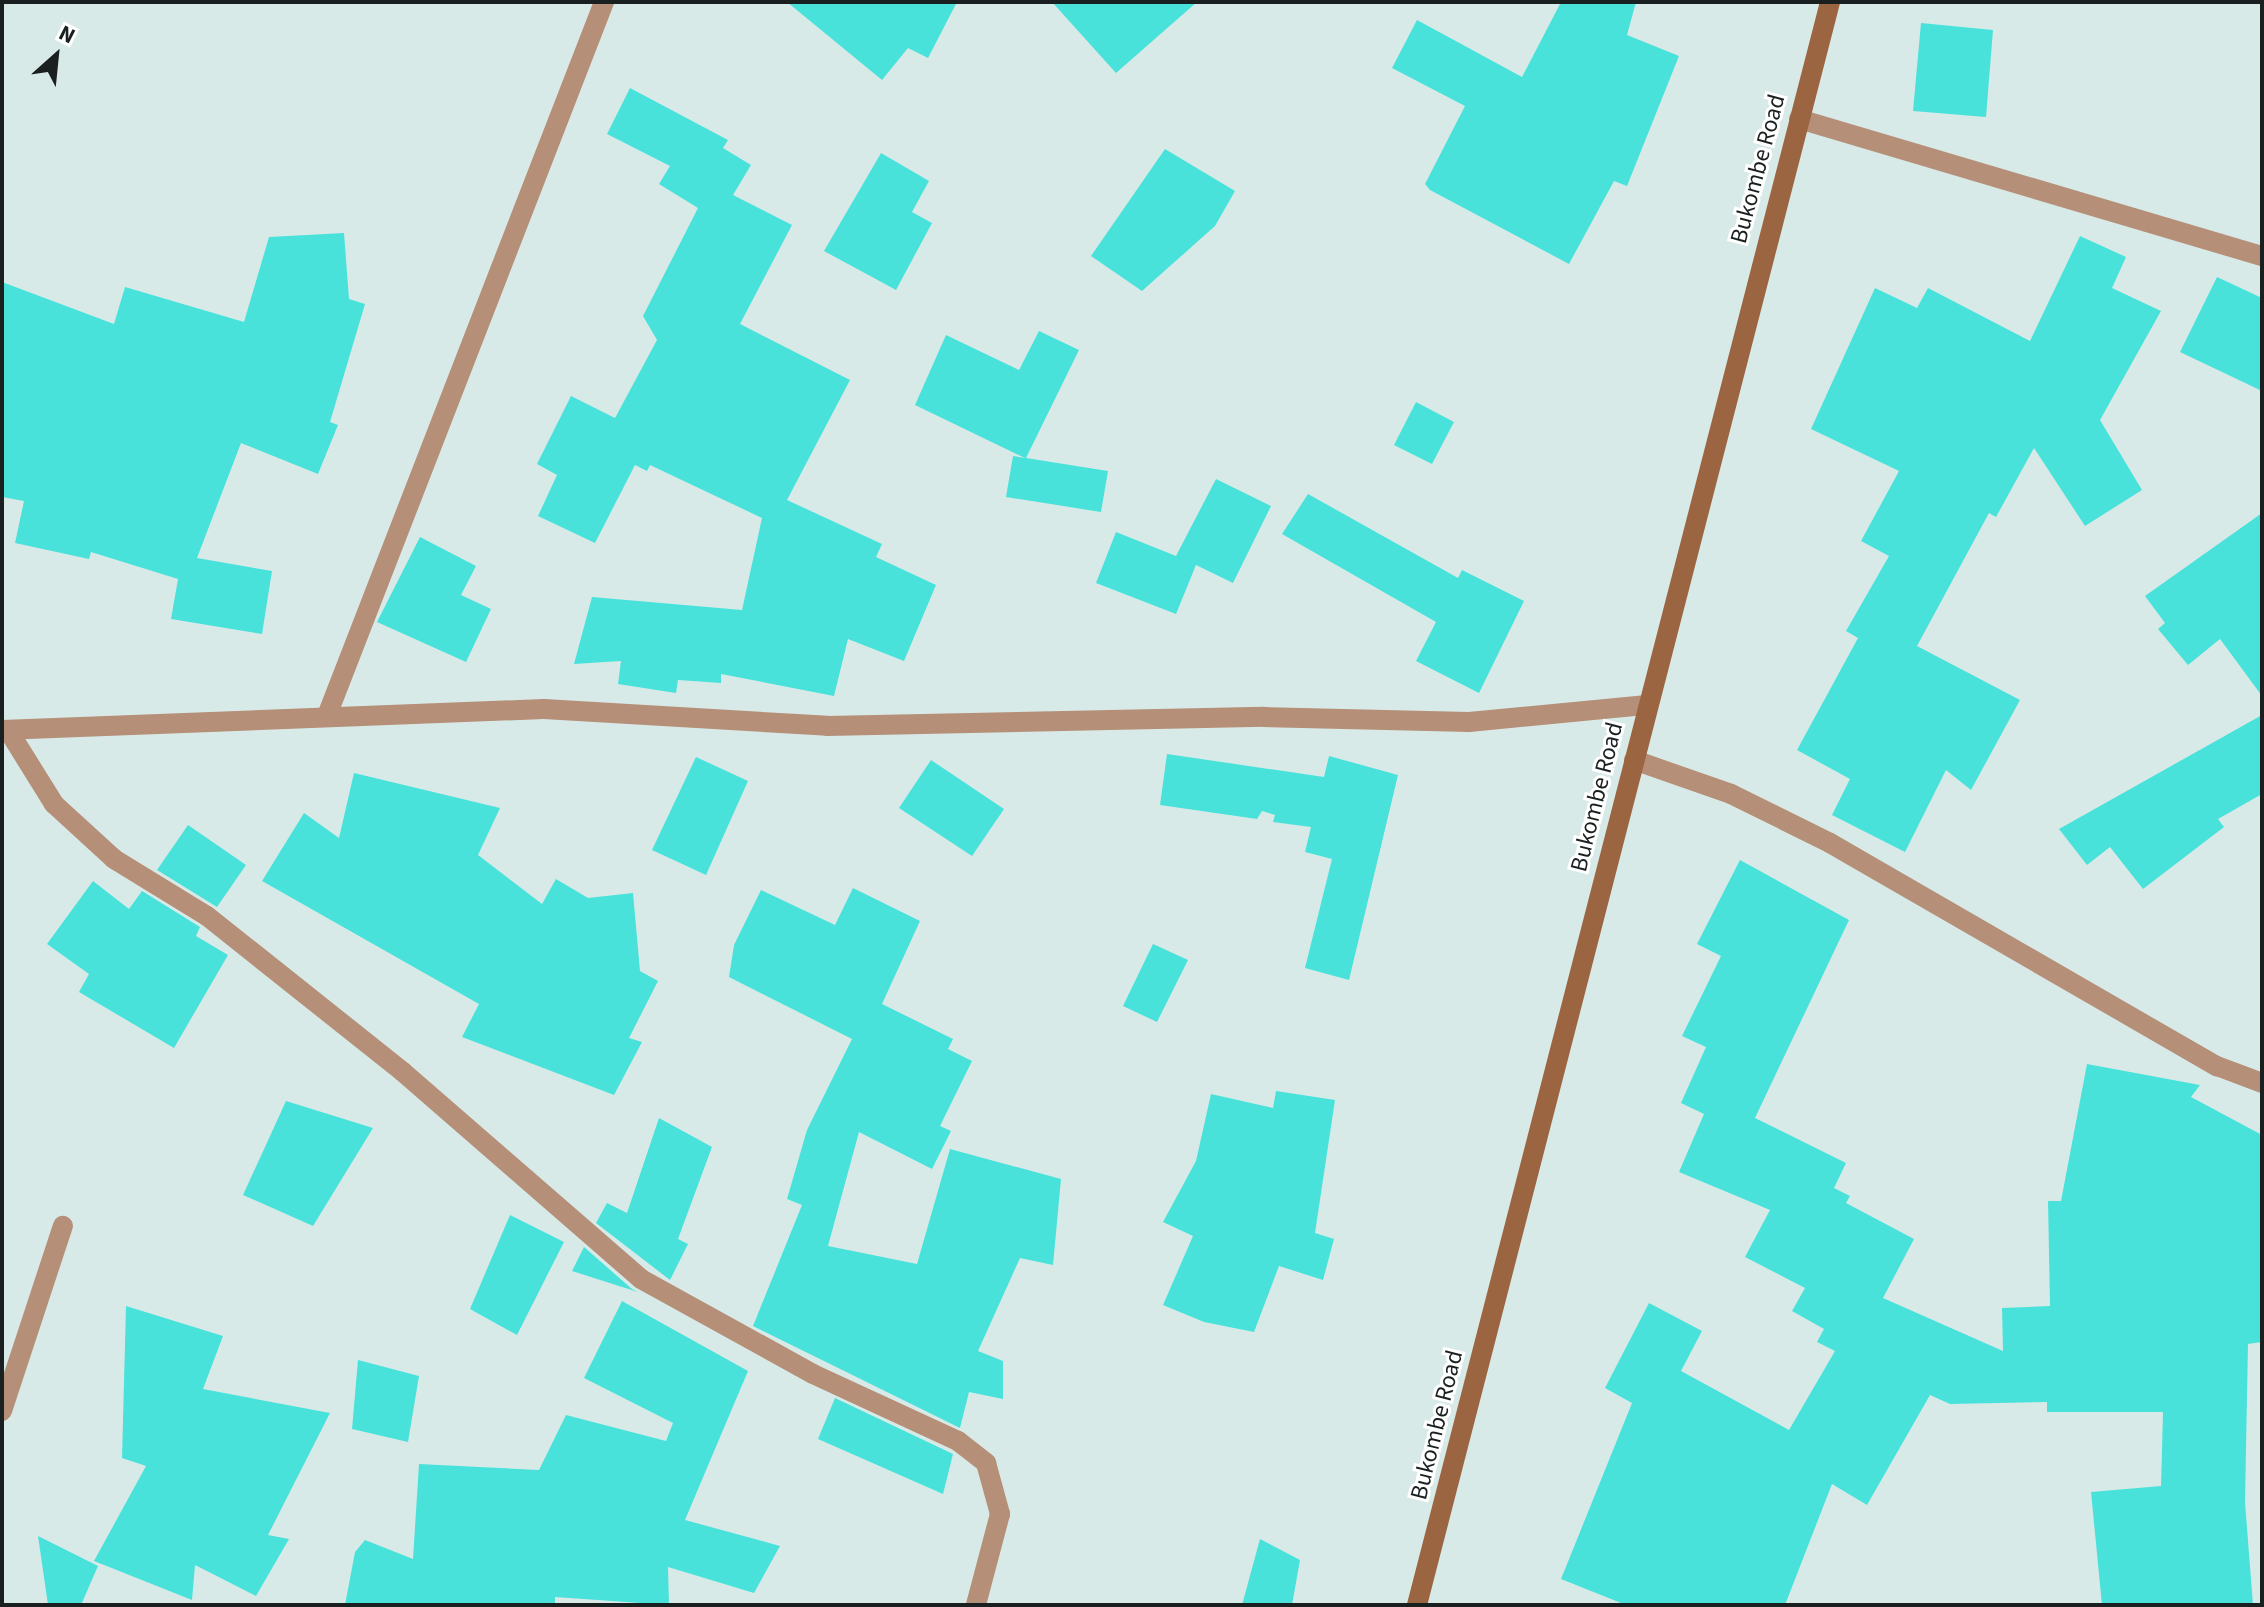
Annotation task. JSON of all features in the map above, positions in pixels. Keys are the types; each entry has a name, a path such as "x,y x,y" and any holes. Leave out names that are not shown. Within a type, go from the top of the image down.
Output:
{"main road":[{"name":"Bukombe Road","path":"1417,1605 1830,2"}],"street":[{"path":"328,713 604,2"},
{"path":"1799,119 2262,256"},
{"path":"5,730 328,713 544,709 827,726 1093,725 1264,717 1469,722 1647,705"},
{"path":"5,730 54,804 114,859 207,916 403,1072 641,1279 813,1374 958,1441 986,1463 1000,1514 976,1605"},
{"path":"1634,760 1731,794 1830,843 2217,1066 2262,1083"},
{"path":"2,1411 63,1226"}],"building":[{"path":"787,2 957,2 928,58 908,48 882,80"},
{"path":"1052,2 1197,2 1116,73"},
{"path":"1561,2 1636,2 1627,35 1679,56 1627,186 1614,181 1569,264 1430,190 1425,184 1465,106 1392,68 1417,20 1522,77"},
{"path":"1921,23 1993,30 1986,117 1913,111"},
{"path":"630,88 728,140 723,148 751,165 733,195 792,225 740,324 850,380 787,500 882,544 876,557 936,585 904,661 848,639 834,696 721,674 721,683 678,680 676,693 618,684 621,661 574,664 592,597 742,610 762,518 650,465 647,471 635,465 595,543 538,516 557,475 537,464 571,396 615,418 657,340 643,316 698,208 659,184 670,166 607,134"},
{"path":"1165,149 1235,191 1215,226 1142,291 1091,256"},
{"path":"881,153 929,181 912,212 932,223 896,290 824,251"},
{"path":"344,233 349,299 365,304 330,422 338,425 318,474 241,443 197,558 272,571 262,634 171,619 178,579 91,552 89,559 15,543 24,501 2,497 2,282 114,324 125,287 244,322 269,237"},
{"path":"2080,236 2126,257 2112,288 2161,311 2100,420 2142,490 2085,526 2034,448 1996,517 1989,513 1917,646 2020,700 1971,790 1946,770 1905,852 1832,815 1850,779 1797,750 1858,638 1846,631 1889,556 1861,541 1899,471 1811,429 1875,288 1917,308 1928,288 2030,341"},
{"path":"2217,277 2262,298 2262,391 2180,352"},
{"path":"1039,331 1079,350 1026,458 1108,471 1101,512 1006,497 1013,456 1025,458 915,405 946,335 1019,370"},
{"path":"1416,402 1454,422 1432,464 1394,445"},
{"path":"1216,479 1271,506 1233,583 1196,565 1176,614 1096,583 1116,532 1176,556"},
{"path":"1308,494 1458,578 1462,570 1524,601 1479,693 1416,661 1436,622 1282,534"},
{"path":"2262,513 2262,696 2220,639 2188,665 2158,629 2165,623 2145,596"},
{"path":"420,537 476,566 461,595 491,609 466,662 377,622"},
{"path":"2262,715 2262,794 2218,819 2224,827 2143,889 2110,847 2087,865 2059,829"},
{"path":"1167,754 1324,777 1329,756 1398,775 1349,980 1305,968 1332,859 1305,852 1311,827 1273,822 1275,815 1262,811 1257,819 1160,805"},
{"path":"696,757 748,781 706,875 652,850"},
{"path":"931,760 1004,809 972,856 899,808"},
{"path":"354,773 500,808 478,855 542,904 556,879 588,898 633,893 640,971 658,981 629,1038 642,1042 614,1095 462,1037 479,1004 262,881 304,813 339,838"},
{"path":"188,825 246,865 217,907 157,870"},
{"path":"1740,860 1849,920 1755,1118 1846,1163 1834,1188 1850,1196 1846,1203 1914,1239 1883,1298 2003,1351 2002,1308 2050,1306 2048,1201 2061,1201 2087,1064 2200,1085 2191,1097 2262,1135 2262,1342 2248,1344 2245,1502 2253,1605 2102,1605 2091,1492 2161,1486 2163,1412 2047,1412 2047,1402 1950,1404 1930,1395 1867,1505 1832,1484 1785,1605 1626,1605 1561,1579 1632,1403 1605,1388 1649,1303 1702,1331 1681,1371 1789,1430 1835,1351 1817,1342 1824,1329 1792,1311 1805,1288 1745,1257 1770,1210 1679,1172 1704,1114 1681,1103 1706,1047 1682,1036 1721,956 1697,944"},
{"path":"93,881 129,909 142,891 200,927 196,936 228,955 174,1048 79,992 89,974 47,944"},
{"path":"853,888 920,921 882,1004 953,1039 948,1049 972,1061 940,1126 951,1131 932,1169 859,1132 828,1246 917,1264 950,1149 1061,1179 1053,1265 1020,1258 978,1351 1003,1361 1003,1399 969,1392 960,1428 753,1326 802,1205 787,1199 807,1130 852,1039 729,977 734,945 761,890 835,925"},
{"path":"1153,944 1188,960 1157,1022 1123,1006"},
{"path":"1276,1091 1335,1100 1315,1233 1334,1239 1323,1280 1279,1266 1254,1332 1204,1322 1163,1305 1193,1236 1163,1222 1196,1161 1211,1094 1273,1108"},
{"path":"286,1101 373,1128 313,1226 243,1195"},
{"path":"659,1118 712,1147 678,1239 688,1244 670,1280 596,1223 607,1203 627,1213"},
{"path":"510,1215 564,1242 517,1335 470,1309"},
{"path":"584,1247 632,1289 638,1292 572,1271"},
{"path":"622,1301 748,1371 685,1520 780,1546 754,1593 668,1567 669,1605 555,1597 555,1605 345,1605 355,1552 365,1540 413,1559 419,1464 539,1470 566,1415 666,1441 673,1423 584,1378"},
{"path":"126,1306 223,1336 203,1389 330,1413 268,1535 289,1539 256,1596 195,1565 192,1600 94,1561 146,1466 122,1458"},
{"path":"358,1360 419,1376 408,1442 352,1429"},
{"path":"835,1398 953,1454 943,1494 818,1439"},
{"path":"38,1536 98,1566 81,1605 48,1605"},
{"path":"1260,1539 1300,1560 1292,1605 1242,1605"}]}
